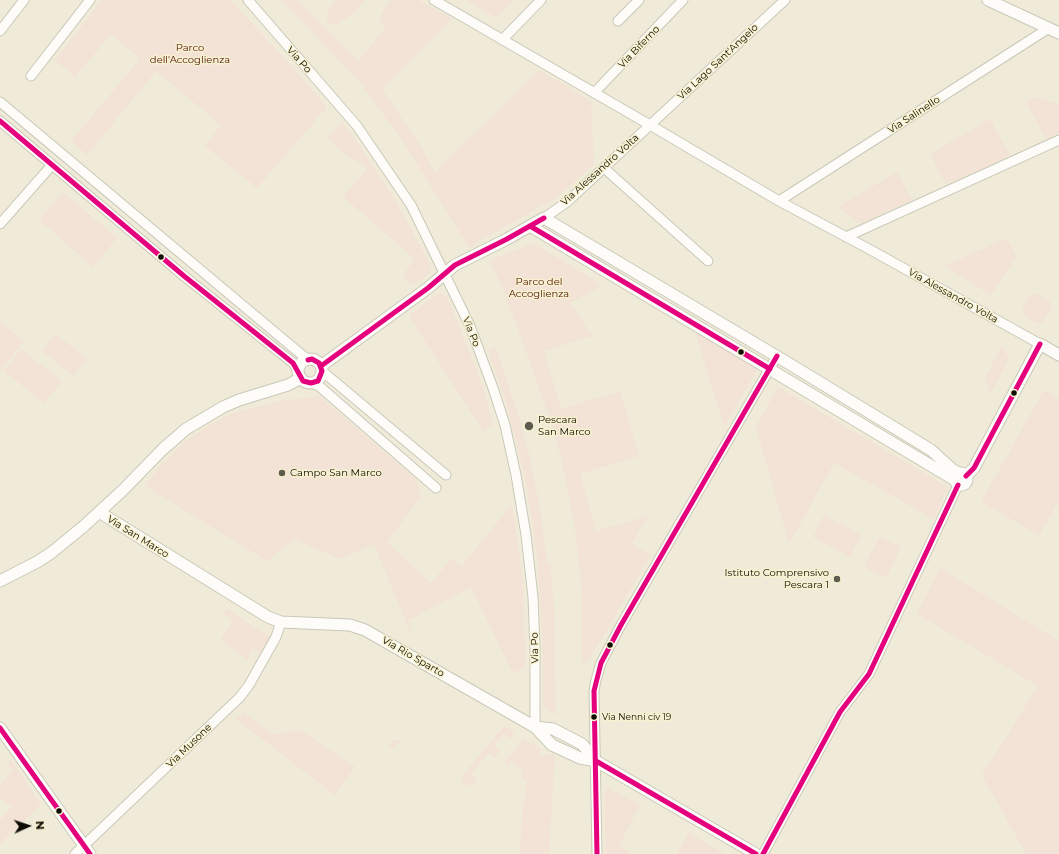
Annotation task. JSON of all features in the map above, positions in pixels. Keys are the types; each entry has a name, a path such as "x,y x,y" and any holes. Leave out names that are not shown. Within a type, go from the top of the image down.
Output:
{"street":[{"path":"0,30 24,0"},
{"path":"31,76 90,0"},
{"name":"Via Po","path":"248,0 281,40 357,126 411,205 470,326 505,425 516,475 526,535 533,597 535,649 534,727"},
{"name":"Via Alessandro Volta","path":"434,0 779,201 1059,355"},
{"path":"502,40 541,0"},
{"path":"618,21 639,0"},
{"name":"Via Biferno","path":"594,93 684,0"},
{"name":"Via Lago Sant'Angelo","path":"650,125 785,0"},
{"path":"988,0 1054,31"},
{"name":"Via Salinello","path":"779,201 1054,31"},
{"path":"0,102 308,360"},
{"path":"0,121 184,276 294,364 303,380 319,386 436,488"},
{"name":"Via Alessandro Volta","path":"322,369 428,288 457,263 530,226 567,202 650,125"},
{"path":"846,237 1059,140"},
{"path":"0,224 52,166"},
{"path":"604,168 708,261"},
{"path":"544,218 777,356 931,450 960,478"},
{"path":"530,226 770,369 960,478"},
{"path":"763,854 840,712 869,674 960,478 974,468 1040,344"},
{"path":"597,854 594,691 601,663 628,613 777,356"},
{"path":"99,512 190,426 223,407 239,400 288,385 300,375 302,362 308,360 316,361 322,369 446,475"},
{"path":"311,383 320,378 322,369"},
{"name":"Via San Marco","path":"0,581 51,553 99,512 268,617 281,622"},
{"name":"Via Rio Sparto","path":"281,622 350,625 365,630 534,727 552,745 580,758 596,761 756,854"},
{"name":"Via Musone","path":"75,854 87,850 240,697 276,637 281,622"},
{"path":"0,728 87,850"}],"green space":[{"name":"Parco dell'Accoglienza","path":"102,0 230,0 278,51 327,107 257,188 205,146 221,125 156,71 87,155 71,141 140,59 111,34 75,77 55,60"},
{"path":"281,0 297,0 358,61 386,27 379,19 390,0 419,0 452,19 382,89 420,145 435,172 539,70 591,101 594,164 559,196 478,242 470,249 400,137 358,80"},
{"path":"336,0 364,0 357,10 335,25 330,24 327,21 327,14"},
{"path":"466,0 513,0 496,18"},
{"path":"1037,97 1059,104 1059,133 1046,139 1026,102"},
{"path":"990,119 1010,155 946,184 930,154"},
{"path":"342,122 358,143 395,200 431,266 430,273 413,285 402,276 415,259 343,197 368,167 342,153 328,137"},
{"path":"897,172 912,200 860,224 838,207"},
{"path":"63,192 117,238 93,267 39,220"},
{"path":"1007,238 1017,257 991,295 944,266"},
{"name":"Parco del Accoglienza","path":"533,243 603,285 570,303 592,336 544,351 561,409 620,391 639,456 580,474 596,531 647,516 632,544 651,555 587,663 582,662 582,592 575,528 562,461 552,424 519,332 501,284 489,261"},
{"path":"439,293 447,297 486,397 493,424 483,431 409,316"},
{"path":"1035,293 1050,301 1051,308 1043,322 1039,323 1025,316 1022,310 1029,296"},
{"path":"0,322 24,341 2,369 0,368"},
{"path":"698,333 758,368 725,426 696,335"},
{"path":"56,334 87,359 73,376 42,351"},
{"path":"1002,345 1009,359 991,393 985,378"},
{"path":"495,346 529,453 540,509 547,563 550,563 554,605 556,715 543,707 543,647 537,554 525,477 506,402 488,350"},
{"path":"21,349 62,381 44,403 4,371"},
{"path":"778,387 948,487 934,519 834,463 789,544 756,427"},
{"path":"1044,390 1059,399 1059,501 1039,535 981,502"},
{"name":"Campo San Marco","path":"320,397 417,480 421,496 387,542 431,583 452,558 462,566 512,504 524,601 525,667 513,673 471,587 408,620 413,639 374,544 339,559 294,539 267,561 145,486 160,466 189,438 224,417 233,413 283,400"},
{"path":"824,515 862,535 850,557 813,537"},
{"path":"879,537 901,547 886,578 864,567"},
{"path":"940,568 1059,641 1059,854 1026,854 982,775 1038,686 917,614"},
{"path":"227,609 272,638 263,654 253,648 247,660 221,639 233,620 224,614"},
{"path":"243,712 269,732 277,734 300,730 355,767 335,795 236,719"},
{"path":"504,726 515,733 510,739 503,734 494,746 500,751 494,758 488,753 471,774 477,779 471,786 469,786 461,780 462,776"},
{"path":"524,739 540,749 540,756 555,753 549,854 520,854 522,813 527,782 522,777 521,769 510,759 510,767 504,763"},
{"path":"394,740 399,740 404,743 395,744 398,747 389,748 390,743"},
{"path":"11,760 41,804 0,844 0,820 12,807 0,798 0,785 13,770 7,764"},
{"path":"608,788 640,805 619,846 632,854 605,854 605,792"},
{"path":"689,833 723,853 723,854 677,854"}],"transit line":[{"path":"0,121 184,276 293,363 303,381 311,383 318,381 322,371 319,363 312,359 308,360"},
{"path":"321,366 428,288 455,265 507,239 544,218"},
{"path":"530,226 770,369"},
{"path":"966,476 974,468 1040,344"},
{"path":"597,854 594,691 601,663 621,625 777,356"},
{"path":"763,854 840,712 869,674 958,485"},
{"path":"0,728 90,854"},
{"path":"596,761 756,854"}],"place":[{"name":"Pescara San Marco","path":"529,426"},
{"name":"Campo San Marco","path":"282,473"},
{"name":"Istituto Comprensivo Pescara 1","path":"837,579"},
{"name":"Via Nenni civ 19","path":"594,717"}]}
